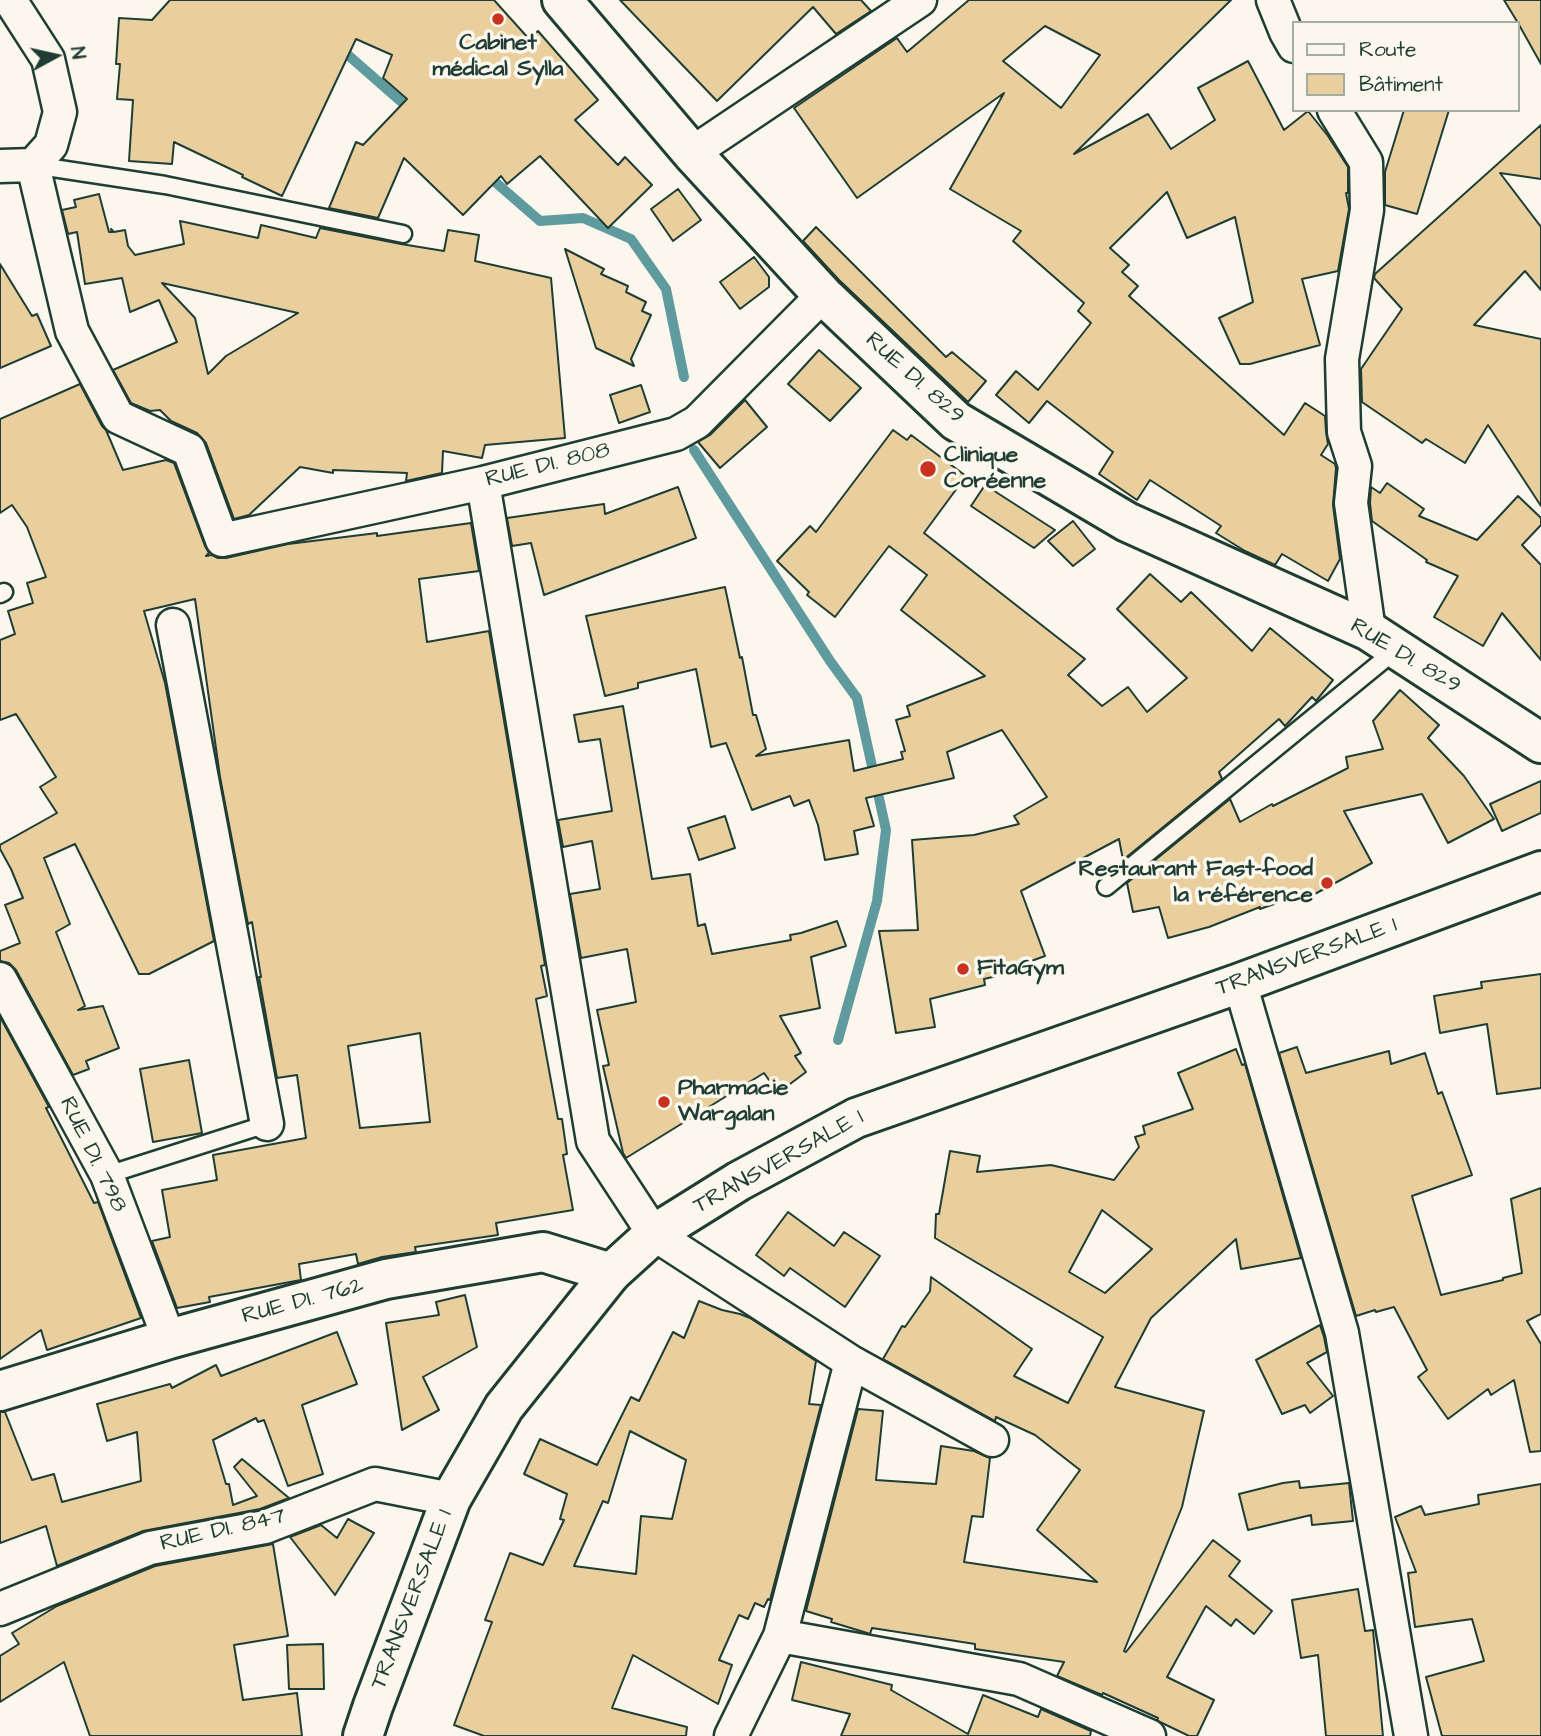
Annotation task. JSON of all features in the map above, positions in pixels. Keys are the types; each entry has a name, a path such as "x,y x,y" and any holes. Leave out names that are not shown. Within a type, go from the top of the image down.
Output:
{"street":[{"path":"0,166 42,155 61,112 48,59 10,0"},
{"name":"RUE DI. 829","path":"562,0 692,153 823,295 956,421 1127,522 1383,640 1541,743"},
{"path":"692,153 920,0"},
{"path":"1273,0 1292,42"},
{"path":"1335,112 1366,162 1367,210 1342,359 1344,432 1355,467 1351,503 1383,640"},
{"name":"RUE DI. 808","path":"42,155 72,331 118,417 189,450 222,540 483,483 676,434 697,422 823,295"},
{"path":"483,483 593,1141 653,1234 851,1362 992,1440"},
{"path":"173,625 267,1124"},
{"name":"TRANSVERSALE 1","path":"363,1736 451,1499 504,1407 611,1273 653,1234 739,1181 856,1118 1240,983 1541,871"},
{"name":"RUE DI. 798","path":"0,979 107,1175 169,1339"},
{"path":"1240,983 1342,1333 1412,1736"},
{"name":"RUE DI. 762","path":"0,1391 169,1339 387,1279 543,1252 611,1273"},
{"path":"731,1736 780,1636 851,1362"},
{"name":"RUE DI. 847","path":"0,1609 150,1548 265,1527 375,1484 451,1499"},
{"path":"780,1636 1019,1679 1149,1736"}],"lane":[{"path":"42,155 165,185 403,234"},
{"path":"1106,887 1383,640"},
{"path":"107,1175 267,1124"}],"building":[{"path":"170,0 494,0 529,39 538,31 598,100 575,120 618,165 625,157 652,185 608,228 540,156 507,184 501,176 463,215 404,158 378,218 329,208 356,142 363,145 407,99 383,78 392,55 356,39 282,196 174,142 172,164 129,161 133,100 117,99 120,64 116,64 119,18 152,20"},
{"path":"620,0 861,0 871,11 836,34 813,7 717,101"},
{"path":"969,0 1231,0 1074,154 1148,114 1171,149 1215,120 1198,88 1248,61 1284,130 1309,112 1348,167 1346,193 1349,209 1338,271 1302,279 1320,345 1250,364 1240,364 1219,318 1253,302 1235,217 1187,238 1167,192 1110,248 1129,265 1122,272 1138,286 1129,296 1284,435 1305,403 1325,416 1328,444 1321,455 1335,464 1336,468 1333,505 1340,559 1328,581 1282,554 1275,565 1245,551 1216,533 1221,526 1150,480 1137,500 1099,474 1113,452 1047,401 1029,423 996,395 1016,371 1038,390 1091,323 1078,311 1084,303 1013,241 1021,231 950,189 1004,93 857,198 794,108 897,38 907,52","holes":["1045,26 1100,55 1061,108 1003,61"]},
{"path":"1504,0 1541,0 1541,64 1520,27 1520,21 1517,21"},
{"path":"1403,112 1448,112 1417,214 1385,205 1385,172"},
{"path":"1541,125 1541,179 1500,173 1541,227 1541,290 1525,271 1474,325 1541,339 1541,506 1488,425 1465,463 1426,439 1422,443 1362,402 1361,369 1402,309 1374,278 1375,274"},
{"path":"678,189 701,220 673,241 651,209"},
{"path":"99,194 109,232 112,232 111,229 114,232 125,230 128,246 135,255 184,244 180,221 258,238 261,225 316,238 320,228 444,251 448,230 479,235 475,261 551,278 565,438 485,445 482,458 443,451 442,473 406,481 407,473 333,470 333,473 300,467 249,515 234,519 206,443 197,433 171,421 160,410 150,411 131,403 113,370 177,342 159,300 130,312 122,278 85,284 77,232 68,234 62,210 76,207 74,200","holes":["162,283 298,313 226,356 208,374 195,318"]},
{"path":"816,227 946,357 952,352 986,381 968,402 839,280 803,241"},
{"path":"565,249 604,269 601,274 628,286 626,292 646,302 642,311 651,315 631,359 634,366 596,348"},
{"path":"754,257 769,277 769,287 740,309 720,282"},
{"path":"0,264 32,316 37,314 51,346 0,368"},
{"path":"819,350 861,388 830,421 788,384"},
{"path":"80,384 106,430 123,470 166,460 174,463 209,553 206,556 226,558 288,544 377,533 377,536 471,523 479,571 419,579 427,642 489,631 545,965 541,966 547,996 536,999 558,1119 562,1119 567,1154 563,1155 573,1210 496,1223 498,1235 415,1247 416,1252 358,1264 356,1254 299,1264 301,1280 209,1297 210,1302 177,1308 152,1241 170,1237 162,1190 217,1180 213,1155 306,1138 297,1075 277,1078 252,922 248,924 220,777 195,599 144,611 165,683 214,941 149,974 139,974 75,844 44,858 70,924 56,932 85,1006 78,1010 103,1006 119,1048 86,1061 89,1069 73,1075 16,970 9,963 0,961 0,951 20,943 5,905 23,898 0,845 57,813 40,787 56,777 16,714 0,720 0,640 15,634 8,611 33,603 27,583 46,577 27,527 12,505 0,513 0,419","holes":["420,1033 430,1122 360,1128 348,1046"]},
{"path":"641,385 650,412 619,423 610,395"},
{"path":"745,400 767,427 720,468 698,442 710,435"},
{"path":"893,430 907,440 911,435 966,476 924,533 1085,659 1068,675 1102,706 1128,687 1147,712 1187,678 1117,609 1150,574 1181,602 1191,592 1252,651 1270,628 1333,680 1316,701 1312,697 1285,726 1279,719 1219,772 1222,779 1123,860 1119,839 1021,891 1045,956 1004,971 1005,974 984,979 985,985 930,999 935,1027 896,1033 879,931 918,930 912,840 974,835 1019,824 1014,816 1047,797 1002,730 947,752 954,778 866,798 874,826 854,831 858,854 825,860 818,825 809,800 794,806 790,796 752,810 726,743 711,747 696,669 638,683 638,688 605,696 586,616 725,587 753,715 756,715 766,749 756,756 849,740 854,771 903,759 901,752 905,751 896,720 910,716 907,706 985,676 901,610 927,575 889,546 835,617 807,595 809,592 777,561 810,526 816,532"},
{"path":"1387,483 1424,509 1419,516 1477,540 1518,496 1541,518 1541,525 1522,545 1541,565 1541,660 1502,613 1483,646 1434,617 1458,576 1426,562 1427,560 1372,521 1371,487 1380,493"},
{"path":"985,485 1055,530 1034,548 971,506"},
{"path":"678,487 696,538 544,595 531,543 512,546 507,518 604,504 605,514"},
{"path":"1073,521 1095,549 1073,566 1048,541"},
{"path":"1400,690 1439,725 1428,738 1464,776 1494,819 1448,843 1422,794 1344,811 1372,863 1300,902 1297,896 1209,927 1168,938 1159,907 1133,912 1127,883 1230,799 1240,822 1348,768 1346,757 1383,749 1373,721"},
{"path":"623,706 652,879 690,874 698,926 705,924 712,954 791,940 790,935 837,921 846,946 811,957 820,1008 780,1016 801,1053 795,1056 806,1072 778,1093 764,1073 626,1158 603,1066 609,1065 597,1010 636,1002 627,949 581,958 570,894 600,889 592,841 563,847 558,820 612,811 600,739 579,742 574,715"},
{"path":"1541,781 1541,813 1502,831 1490,804"},
{"path":"725,816 735,848 699,860 688,828"},
{"path":"1541,974 1541,1088 1497,1094 1487,1024 1440,1033 1434,996 1482,988 1481,982"},
{"path":"0,1017 49,1107 46,1108 94,1203 98,1202 141,1318 47,1350 41,1330 0,1359"},
{"path":"1297,1047 1306,1073 1389,1051 1391,1064 1425,1053 1438,1094 1442,1092 1472,1175 1412,1196 1441,1295 1522,1273 1511,1199 1541,1188 1541,1314 1527,1321 1541,1344 1541,1451 1530,1452 1514,1380 1491,1395 1488,1389 1448,1419 1418,1377 1427,1370 1394,1307 1356,1316 1279,1053"},
{"path":"1236,1049 1242,1065 1245,1064 1301,1258 1241,1269 1236,1239 1151,1318 1115,1387 1204,1411 1182,1507 1124,1651 1126,1652 1213,1540 1240,1561 1229,1576 1272,1611 1254,1634 1236,1619 1231,1626 1206,1606 1167,1677 1214,1700 1197,1736 1189,1736 1160,1722 1158,1718 1103,1693 1102,1695 1057,1676 1064,1662 975,1649 975,1644 872,1628 870,1634 806,1611 858,1409 883,1411 876,1480 936,1484 941,1446 974,1451 990,1458 983,1517 972,1516 964,1562 1097,1582 1037,1530 1080,1470 1035,1435 996,1417 995,1421 883,1359 902,1326 905,1327 930,1291 931,1277 1032,1349 1014,1376 1068,1403 1103,1337 935,1238 936,1214 939,1214 950,1151 980,1156 977,1172 1051,1165 1114,1180 1139,1147 1135,1137 1145,1134 1143,1126 1193,1109 1178,1073","holes":["1102,1210 1152,1249 1105,1293 1069,1272"]},
{"path":"189,1060 202,1133 153,1142 140,1069"},
{"path":"788,1212 834,1246 844,1232 880,1256 845,1307 790,1268 784,1276 756,1255"},
{"path":"465,1295 477,1347 423,1377 439,1410 402,1430 386,1323 439,1315 436,1302"},
{"path":"699,1301 750,1318 816,1361 809,1404 821,1405 770,1600 768,1599 764,1607 755,1603 748,1619 739,1615 719,1660 732,1665 718,1704 633,1655 612,1708 687,1727 686,1736 484,1736 454,1725 492,1622 485,1620 510,1553 543,1565 564,1520 560,1519 567,1494 524,1474 540,1439 597,1465 631,1397 639,1401 673,1332 684,1338","holes":["630,1431 686,1460 672,1519 641,1516 636,1574 574,1566 603,1501 608,1503"]},
{"path":"1320,1325 1327,1352 1307,1363 1333,1396 1310,1413 1305,1405 1282,1414 1256,1360"},
{"path":"337,1332 357,1384 302,1405 323,1474 288,1486 264,1420 258,1422 256,1418 213,1440 226,1484 229,1484 233,1505 257,1496 234,1467 242,1459 289,1498 260,1509 143,1531 57,1566 46,1526 0,1543 0,1412 5,1412 32,1480 54,1474 62,1502 141,1481 137,1432 107,1441 97,1404 170,1384 172,1388 216,1365 221,1376"},
{"path":"1299,1481 1300,1488 1349,1483 1353,1521 1312,1525 1311,1515 1248,1530 1239,1494"},
{"path":"1541,1484 1541,1736 1442,1736 1426,1677 1484,1661 1472,1619 1415,1627 1408,1573 1416,1572 1395,1517 1421,1506 1425,1515 1479,1504 1478,1495"},
{"path":"348,1519 374,1533 335,1595 290,1537 321,1525 337,1538"},
{"path":"273,1544 288,1636 234,1645 243,1700 297,1693 302,1736 90,1736 64,1662 0,1702 0,1656 19,1644 12,1633 57,1606 155,1566"},
{"path":"1358,1589 1365,1631 1373,1630 1383,1736 1326,1736 1318,1655 1301,1658 1292,1600"},
{"path":"323,1644 324,1689 289,1689 287,1645"},
{"path":"801,1662 892,1685 891,1690 968,1734 983,1695 1038,1717 1041,1709 1091,1731 1090,1736 841,1736 850,1714 792,1700"}],"waterway":[{"path":"340,48 413,112"},
{"path":"486,174 540,221 583,218 631,239 666,289 684,377"},
{"path":"694,450 830,661 857,698 886,830 877,901 838,1040"}],"place":[{"name":"Cabinet médical Sylla","path":"498,19"},
{"name":"Clinique Coréenne","path":"928,469"},
{"name":"Restaurant Fast-food la référence","path":"1327,883"},
{"name":"FitaGym","path":"963,969"},
{"name":"Pharmacie Wargalan","path":"664,1102"}]}
